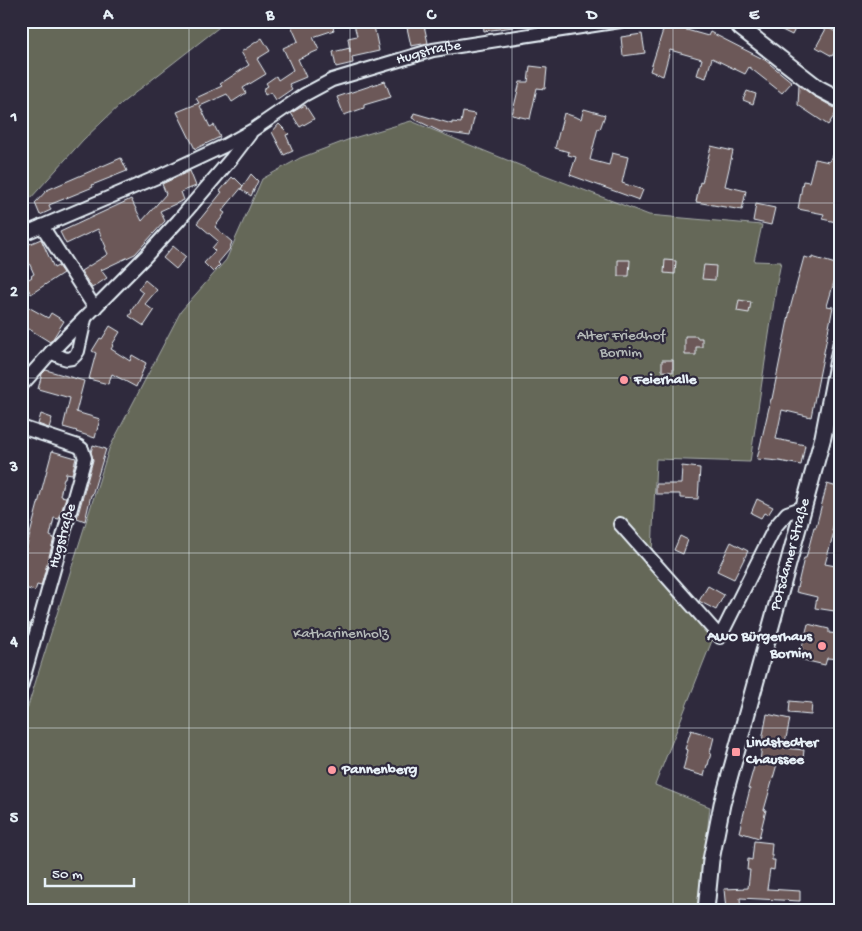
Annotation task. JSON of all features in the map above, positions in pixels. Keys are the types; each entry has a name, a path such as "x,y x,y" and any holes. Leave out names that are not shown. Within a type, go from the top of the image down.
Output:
{"main road":[{"path":"735,21 741,28 818,88 841,100"},
{"name":"Potsdamer Straße","path":"706,910 711,860 722,804 823,437 841,344"}],"street":[{"name":"Hugstraße","path":"23,235 224,146 253,130 283,108 332,80 433,50 620,21"},
{"name":"Hugstraße","path":"21,386 51,352 178,221 253,130"},
{"path":"42,226 95,308"},
{"path":"51,352 68,359 76,355 85,318"},
{"name":"Hugstraße","path":"21,427 78,446 82,449 85,458 21,687"},
{"path":"620,524 720,637 775,527 788,513 804,507"}],"green space":[{"path":"21,21 227,21 122,103 83,140 21,209"},
{"name":"Katharinenholz","path":"411,121 649,215 762,225 754,261 781,262 750,462 656,459 652,554 717,628 655,785 710,807 699,910 21,910 21,728 109,449 181,311 226,260 262,179 300,158 350,139"}],"building":[{"path":"289,21 331,21 334,30 313,37 319,50 298,59 306,77 289,84 292,89 276,100 271,92 265,95 263,89 268,86 266,83 276,76 278,80 293,70 283,48 298,41"},
{"path":"353,21 373,21 379,51 352,57 353,63 336,67 333,52 349,48 348,38 357,36"},
{"path":"423,21 428,43 411,46 406,23"},
{"path":"483,21 513,21 513,27 484,31"},
{"path":"666,21 677,23 676,27 708,36 710,32 765,60 792,82 782,93 749,67 745,74 712,58 706,78 697,75 702,59 670,50 663,76 650,71"},
{"path":"781,21 799,21 792,35 778,28"},
{"path":"827,27 841,35 841,41 832,56 816,47"},
{"path":"642,34 645,53 623,56 621,37"},
{"path":"262,38 270,51 257,59 266,74 243,88 246,93 232,102 227,94 200,106 210,127 214,125 220,137 195,149 177,112 199,103 196,98 222,86 220,84 249,65 241,52"},
{"path":"530,66 547,68 545,89 537,88 530,119 512,115 520,82 528,82"},
{"path":"385,81 391,97 364,105 364,108 344,115 337,97"},
{"path":"799,85 838,110 828,125 798,105"},
{"path":"747,91 756,94 753,104 743,100"},
{"path":"305,105 314,119 300,127 291,113"},
{"path":"584,109 605,115 600,129 598,128 590,160 609,165 612,153 628,157 622,183 643,190 639,200 570,175 576,157 568,155 569,152 555,148 564,113 581,119"},
{"path":"463,112 475,114 470,136 441,132 412,118 414,113 452,124 452,122 461,123"},
{"path":"279,124 289,134 286,135 293,151 284,155 272,132"},
{"path":"841,136 841,223 822,219 824,214 798,209 803,181 809,182 815,159 829,162"},
{"path":"711,146 733,151 725,186 746,191 742,210 696,202"},
{"path":"121,158 127,171 49,205 51,210 40,215 35,203 47,190"},
{"path":"190,171 196,186 181,192 184,200 160,211 165,221 135,254 101,270 107,278 92,288 81,271 108,254 98,229 66,244 60,232 131,199 142,221 166,194 162,184"},
{"path":"251,174 258,181 251,196 241,189"},
{"path":"232,177 243,186 222,211 225,213 215,227 232,242 229,250 218,263 220,265 213,272 204,263 215,251 212,248 218,241 197,223"},
{"path":"756,204 775,208 771,225 753,221"},
{"path":"41,239 54,268 58,266 63,273 31,294 24,282 34,274 22,247"},
{"path":"173,246 186,257 176,269 163,258"},
{"path":"804,257 812,259 812,257 839,265 827,306 833,307 811,417 782,410 776,439 805,445 801,465 757,459 772,399 791,305"},
{"path":"618,260 630,260 629,276 618,276"},
{"path":"665,260 676,261 675,274 664,273"},
{"path":"704,265 716,266 715,280 702,279"},
{"path":"145,280 157,290 145,304 154,311 144,326 129,316 143,293 138,289"},
{"path":"739,300 751,302 749,313 737,311"},
{"path":"21,303 48,318 51,313 64,321 50,342 21,324"},
{"path":"110,326 120,332 111,349 130,361 132,355 146,363 136,387 112,374 108,384 89,379 96,353 92,351"},
{"path":"685,336 702,338 702,347 696,347 696,355 685,355"},
{"path":"662,360 673,360 673,372 662,371"},
{"path":"46,370 84,381 76,412 100,419 95,438 63,427 70,398 38,389 42,374"},
{"path":"41,414 52,418 49,428 38,424"},
{"path":"93,445 106,449 91,495 85,521 77,518 93,460 91,452"},
{"path":"52,451 76,458 72,474 66,473 64,478 60,496 66,497 59,519 54,518 50,536 54,538 41,586 37,585 35,591 21,587 21,568"},
{"path":"682,466 700,468 698,499 680,498 680,494 656,494 656,484 681,484"},
{"path":"827,484 841,488 832,531 834,532 825,564 841,567 841,612 815,608 817,597 796,592 804,558 806,558 814,527 816,527"},
{"path":"757,499 773,507 768,515 764,513 761,518 751,513"},
{"path":"680,536 688,540 683,554 674,550"},
{"path":"731,542 748,551 734,579 717,571"},
{"path":"708,586 724,595 716,610 699,601"},
{"path":"21,621 30,624 23,650 21,650"},
{"name":"AWO Bürgerhaus Bornim","path":"808,624 829,629 829,633 841,634 841,659 827,658 825,665 799,659"},
{"path":"790,701 812,703 811,715 789,713"},
{"path":"767,714 790,719 784,748 804,750 803,759 779,757 764,810 766,810 759,838 739,832 756,760 760,762"},
{"path":"691,730 714,737 704,776 683,770 688,750 685,749"},
{"path":"754,841 772,843 771,855 772,860 775,860 774,870 770,869 767,889 800,891 800,901 740,898 741,910 726,910 724,889 748,888 750,870 747,870 748,859 752,860"}],"place":[{"name":"Feierhalle","path":"624,380"},
{"name":"AWO Bürgerhaus Bornim","path":"822,646"},
{"name":"Lindstedter Chaussee","path":"736,752"},
{"name":"Pannenberg","path":"332,770"}],"park label":[{"name":"Alter Friedhof Bornim","path":"621,344"}]}
